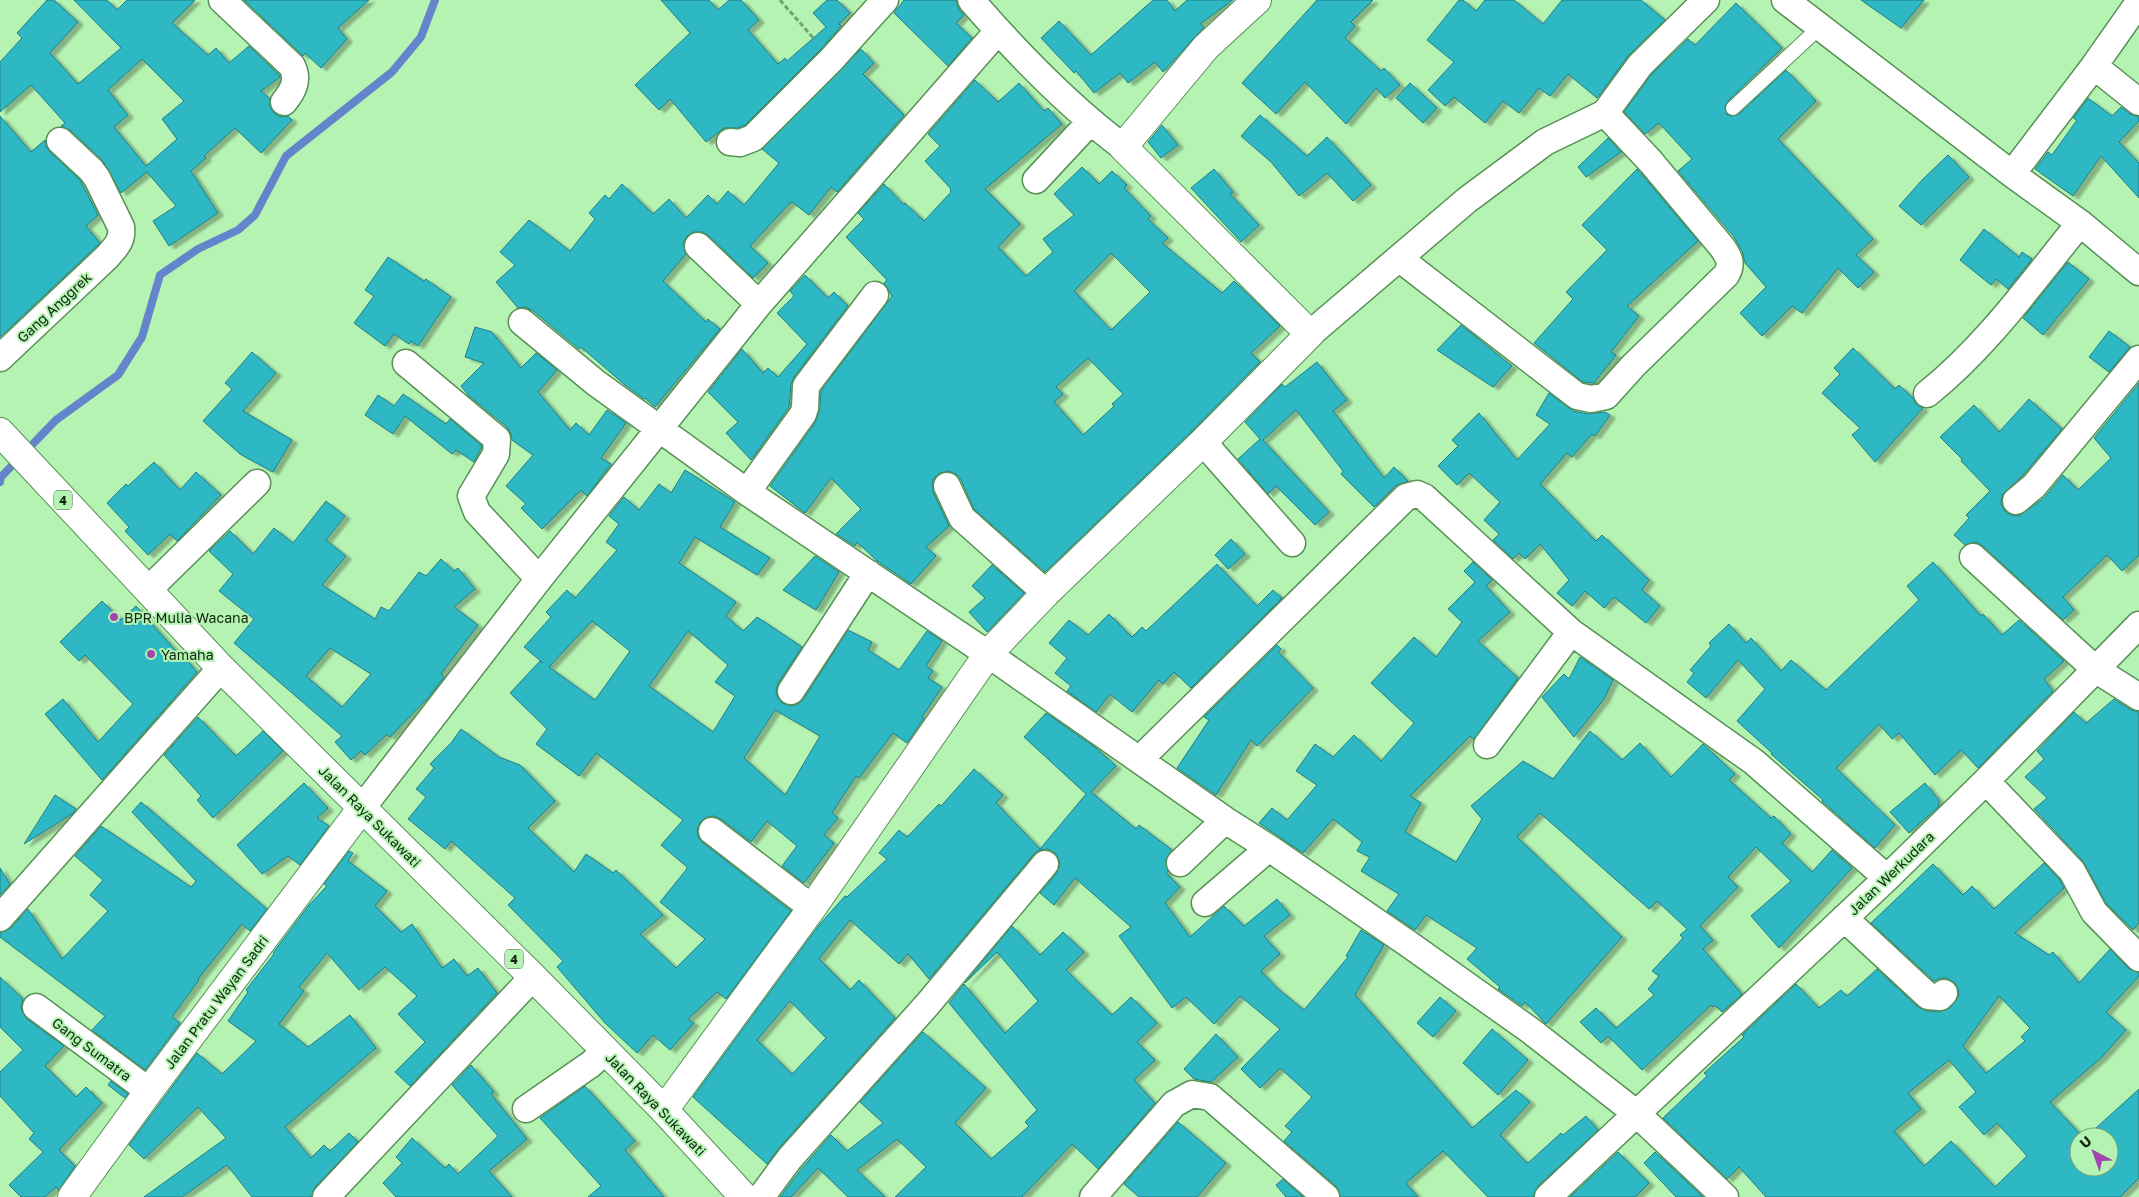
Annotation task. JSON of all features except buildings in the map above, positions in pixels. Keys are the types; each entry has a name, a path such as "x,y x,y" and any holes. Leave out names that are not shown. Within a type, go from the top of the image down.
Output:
{"main road":[{"path":"664,1110 812,908 988,654 1046,593 1203,442 1310,334 1123,147 1206,47 1257,0"},
{"name":"Jalan Raya Sukawati","path":"0,432 221,668 533,977 664,1110 745,1196"},
{"name":"Jalan Pratu Wayan Sadri","path":"72,1197 149,1091 362,808"}],"street":[{"path":"222,0 292,66 296,76 294,90 284,102"},
{"path":"730,142 740,143 753,138 831,60 885,0"},
{"path":"971,0 998,31 1090,122 1123,147"},
{"path":"1310,334 1467,200 1545,142 1605,113 1640,65 1706,0"},
{"path":"1785,0 2012,174 2080,222 2139,272"},
{"path":"2012,174 2094,66 2139,2"},
{"path":"362,808 539,579 759,304 998,31"},
{"path":"2094,66 2139,102"},
{"path":"1400,259 1577,396 1592,399 1606,396 1633,366 1726,275 1730,268 1730,258 1651,162 1605,113"},
{"path":"1036,180 1090,122"},
{"name":"Gang Anggrek","path":"0,358 108,257 120,241 122,234 121,227 94,174 60,141"},
{"path":"1926,394 1949,376 1980,346 2080,222"},
{"path":"698,246 759,304"},
{"path":"747,492 803,414 806,386 876,295"},
{"path":"522,322 596,383 747,492 988,654 1531,1031 1637,1114 1725,1197"},
{"path":"2016,502 2034,486 2139,360"},
{"path":"406,363 497,439 496,454 471,496 471,500 477,512 539,579"},
{"path":"1203,442 1292,543"},
{"path":"148,589 256,483"},
{"path":"946,486 962,518 1046,593"},
{"path":"1140,759 1406,498 1414,494 1424,497 1571,632 1754,762 1886,878"},
{"path":"1973,556 2096,669 2139,697"},
{"path":"791,691 868,573"},
{"name":"Jalan Werkudara","path":"1548,1197 1886,878 1986,781 2139,625"},
{"path":"1487,745 1571,632"},
{"path":"0,918 221,668"},
{"path":"1986,781 2072,871 2094,912 2139,958"},
{"path":"1180,864 1225,820"},
{"path":"712,831 812,908"},
{"path":"1205,903 1269,848"},
{"path":"745,1196 790,1158 927,1005 1045,864"},
{"path":"1844,918 1928,996 1940,997 1944,994"},
{"path":"326,1197 533,977"},
{"name":"Gang Sumatra","path":"36,1007 149,1091"},
{"path":"526,1109 591,1064 605,1051"},
{"path":"1093,1197 1174,1104 1192,1094 1210,1098 1326,1197"}],"lane":[{"path":"1733,108 1821,26"}],"path":[{"path":"780,0 831,60"}],"waterway":[{"path":"0,482 1,477 56,420 118,375 142,337 160,275 198,249 238,230 255,215 286,156 392,72 421,37 435,0"}],"place":[{"name":"BPR Mulia Wacana","path":"114,617"},
{"name":"Yamaha","path":"151,654"}]}
